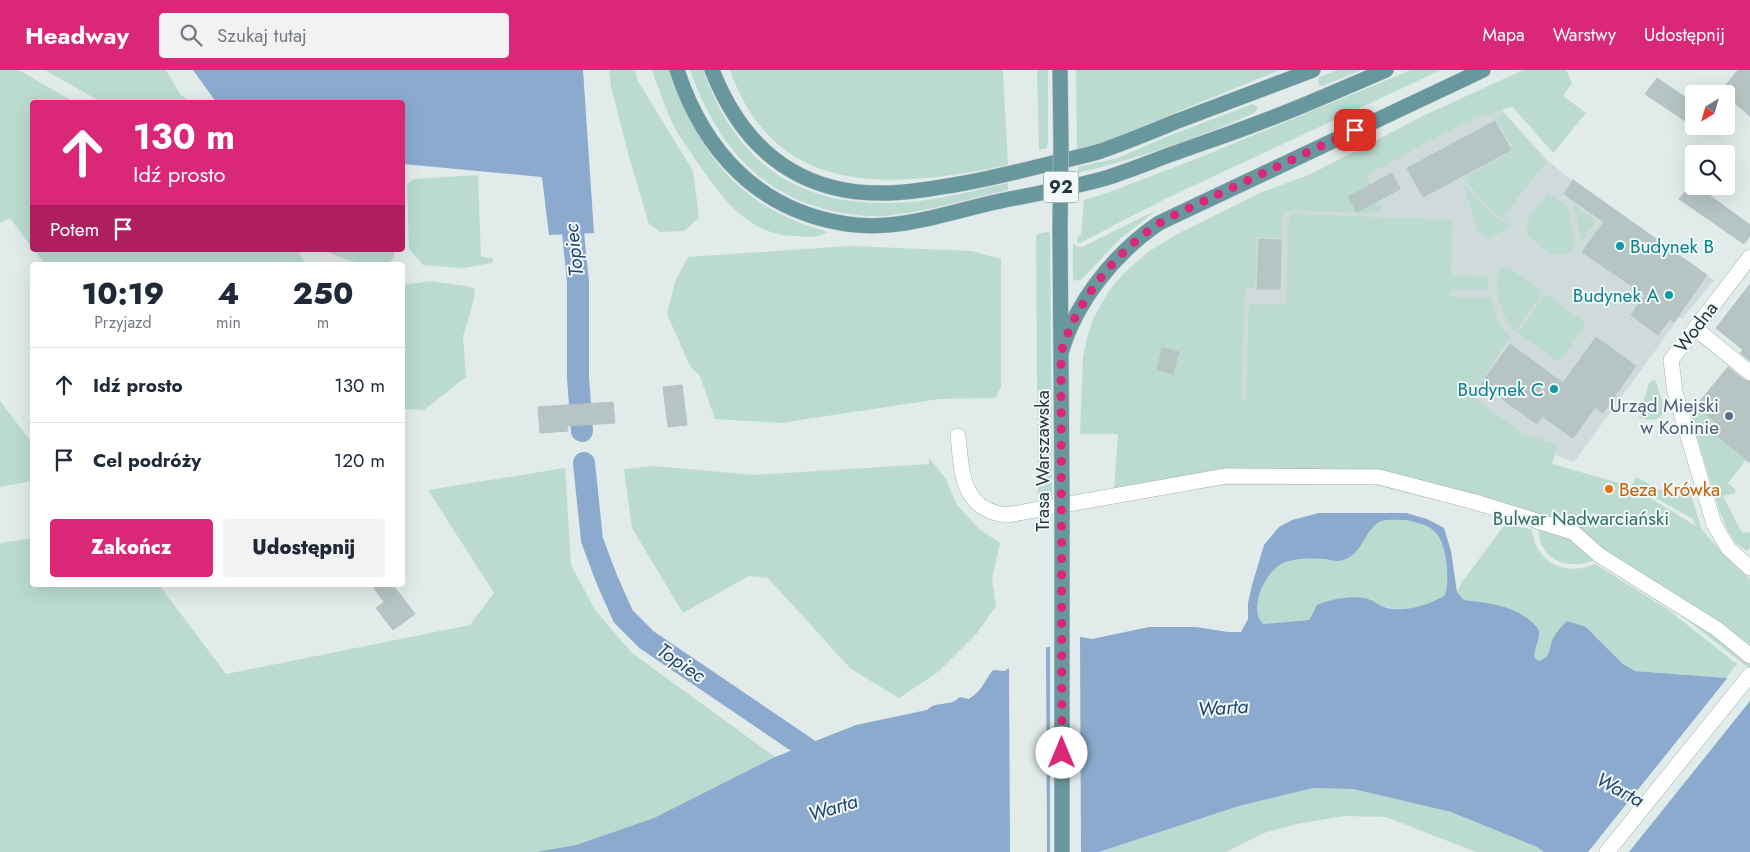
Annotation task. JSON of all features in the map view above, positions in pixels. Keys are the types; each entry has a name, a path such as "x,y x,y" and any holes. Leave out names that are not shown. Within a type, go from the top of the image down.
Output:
{"main road":[{"path":"677,70 691,106 705,131 722,156 743,177 768,196 811,215 846,224 871,226 916,221 1106,178 1268,120 1386,70"},
{"path":"712,70 727,103 741,125 774,160 798,174 830,187 860,192 883,193 924,190 1008,175 1100,151 1313,70"},
{"name":"Trasa Warszawska","path":"1060,70 1062,852"},
{"path":"1061,353 1080,312 1104,275 1124,251 1159,223 1483,70"}],"street":[{"name":"Wodna","path":"1750,256 1671,360 1675,392 1714,524 1728,548 1750,568"},
{"path":"1695,328 1750,373"},
{"path":"958,436 963,479 969,493 981,504 1000,514 1007,515 1226,476 1379,477 1475,502 1573,532 1599,555 1716,630 1750,656"},
{"path":"1607,852 1750,675"}],"shaded area":[{"path":"1494,101 1547,160 1573,181 1714,280 1682,319 1679,318 1574,462 1514,439 1220,409 1244,233"}],"green space":[{"path":"0,70 19,70 71,100 30,100 30,245 10,218 0,223"},
{"path":"45,70 166,70 180,94 188,100 98,100"},
{"path":"609,70 635,70 638,81 693,171 699,218 684,231 660,232 649,224 629,157 611,86"},
{"path":"652,70 669,70 694,128 726,174 746,192 770,208 797,221 828,232 812,237 778,234 751,222 728,203 700,166 671,120"},
{"path":"690,70 703,70 718,106 737,136 759,160 784,179 813,192 845,200 880,203 930,200 1008,183 1008,190 931,208 885,216 862,216 839,212 799,200 776,189 739,158 711,117"},
{"path":"730,70 1003,70 1008,165 965,173 883,180 844,175 808,164 777,143 751,113"},
{"path":"1037,70 1048,70 1048,142 1047,148 1039,150"},
{"path":"1076,70 1280,70 1167,116 1137,131 1077,152"},
{"path":"1337,70 1362,70 1322,86 1319,85 1318,80 1320,77"},
{"path":"1411,70 1441,70 1165,199 1080,243 1077,242 1078,237 1081,235 1084,200 1201,157"},
{"name":"Bulwar Nadwarciański","path":"1523,70 1566,70 1572,83 1563,96 1586,113 1553,153 1513,107 1494,112 1456,127 1366,176 1383,208 1375,213 1294,210 1283,213 1281,238 1257,237 1255,288 1245,288 1241,400 1246,401 1249,304 1286,305 1289,216 1292,214 1452,220 1451,275 1488,277 1487,290 1451,289 1450,297 1491,297 1499,324 1510,337 1471,396 1522,433 1558,445 1552,464 1630,486 1696,526 1693,519 1632,485 1636,477 1678,499 1687,482 1702,530 1733,564 1750,579 1750,669 1672,608 1595,560 1587,563 1572,564 1558,561 1551,557 1541,544 1538,529 1469,508 1372,484 1220,485 1113,503 1118,434 1080,434 1083,357 1094,317 1109,291 1124,273 1148,252 1177,234 1260,193 1311,174 1421,117"},
{"path":"1253,104 1258,108 1254,113 1211,131 1123,161 1078,173 1078,167 1118,158 1171,135"},
{"path":"1503,112 1546,162 1504,215 1509,221 1494,213 1463,178 1514,150 1495,117"},
{"path":"478,175 481,257 493,258 492,263 463,268 423,265 409,249 407,184 414,179"},
{"path":"1464,185 1493,216 1511,226 1489,239 1477,230"},
{"path":"1548,193 1568,206 1575,245 1563,255 1557,255 1545,250 1528,236 1529,218"},
{"path":"1574,205 1596,221 1582,241"},
{"path":"1157,210 1121,238 1082,279 1077,281 1073,279 1073,243 1077,247 1082,247"},
{"path":"1050,233 1052,497 1038,498 1036,237 1037,234"},
{"path":"849,246 971,251 1001,259 1001,387 995,398 939,399 781,423 715,419 700,376 690,366 667,314 675,282 688,257"},
{"path":"36,252 298,252 304,262 44,262"},
{"path":"329,252 394,252 394,257 390,262 355,262"},
{"path":"1507,266 1543,292 1515,331 1506,318 1497,291 1499,274 1502,267"},
{"path":"430,281 472,287 475,290 463,336 466,377 424,410 405,409 405,285"},
{"path":"1546,294 1586,324 1559,362 1518,333"},
{"path":"1653,380 1656,381 1665,411 1657,419 1639,418 1649,383"},
{"path":"1688,400 1720,426 1714,433 1746,460 1728,483 1735,489 1736,493 1723,496 1742,533 1750,532 1750,548 1747,551 1735,542 1720,512 1688,408"},
{"path":"0,401 30,440 30,481 0,487"},
{"path":"929,458 946,479 957,505 979,529 1000,543 992,579 996,606 977,633 938,672 899,698 851,669 768,578 749,576 683,613 632,528 624,469 653,466 754,475 929,464"},
{"path":"565,468 571,565 595,610 632,653 775,757 654,818 576,845 536,852 0,852 0,543 30,538 30,587 161,587 226,674 470,625 494,593 428,490"},
{"path":"1385,520 1405,520 1428,527 1438,536 1445,552 1447,580 1445,595 1433,602 1407,610 1382,607 1370,599 1347,598 1314,609 1309,620 1263,624 1257,608 1258,598 1266,579 1279,565 1305,559 1343,560 1352,556 1357,551 1376,524"},
{"path":"1506,523 1532,530 1539,551 1554,564 1563,568 1573,569 1595,564 1667,609 1737,664 1726,678 1635,671 1623,664 1593,633 1559,629 1549,652 1539,661 1535,658 1534,653 1537,644 1498,605 1464,600 1457,592 1462,582"},
{"path":"1313,788 1353,789 1451,812 1537,847 1544,852 1476,852 1386,817 1345,816 1297,824 1264,833 1226,852 1099,852 1239,806"}],"water":[{"path":"193,70 583,70 594,233 549,235 542,177 405,164 405,100 215,100"},
{"name":"Warta","path":"1319,513 1406,513 1427,519 1444,528 1451,551 1457,592 1464,600 1491,604 1518,612 1526,617 1539,631 1535,658 1539,661 1547,655 1555,635 1567,621 1586,627 1623,664 1635,671 1726,678 1747,686 1750,689 1750,852 1544,852 1537,847 1451,812 1353,789 1313,788 1239,806 1099,852 536,852 576,845 654,818 775,757 856,725 927,710 934,705 951,702 960,697 969,699 980,689 993,670 1005,671 1032,652 1080,637 1092,639 1149,627 1196,627 1241,632 1248,619 1248,603 1264,545 1279,527 1292,520","holes":["1388,520 1405,520 1428,527 1438,536 1445,552 1447,571 1445,595 1414,608 1405,609 1381,606 1365,598 1344,598 1317,605 1309,620 1263,624 1257,608 1258,599 1266,580 1279,565 1305,559 1343,560 1352,556 1357,551 1376,524"]}],"pier":[{"path":"1080,635 1081,852 1050,852 1050,644"},
{"path":"1046,645 1047,852 1010,852 1009,665 1031,650"},
{"path":"1729,676 1750,685 1750,701 1629,852 1588,852"}],"building":[{"path":"1738,70 1750,70 1750,116 1735,104 1735,85 1726,85"},
{"path":"1657,78 1685,97 1685,121 1645,94"},
{"path":"1495,121 1511,150 1423,197 1407,168"},
{"path":"1392,173 1400,189 1357,212 1348,197"},
{"path":"1573,180 1707,275 1674,322 1670,319 1658,335 1631,315 1645,295 1582,252 1604,222 1564,194"},
{"path":"1685,192 1685,195 1709,195 1750,225 1750,236 1744,244 1679,199"},
{"path":"1259,239 1281,240 1280,289 1257,289"},
{"path":"1750,284 1750,361 1740,353 1743,350 1716,328"},
{"name":"Budynek C","path":"1596,337 1636,366 1603,413 1595,407 1573,438 1542,416 1537,424 1481,384 1510,344 1563,383"},
{"path":"1162,348 1179,352 1173,374 1157,370"},
{"name":"Urząd Miejski w Koninie","path":"1728,367 1744,380 1750,382 1750,463 1714,433 1720,426 1696,406"},
{"path":"682,385 687,425 668,427 663,387"},
{"path":"613,402 615,423 567,426 568,431 540,433 538,407"},
{"path":"373,587 395,587 415,614 393,630 376,608 384,602"}],"waterway":[{"name":"Topiec","path":"570,203 578,282 578,378 582,431"},
{"name":"Topiec","path":"584,463 592,540 623,616 647,640 830,764"}],"place":[{"name":"Budynek B","path":"1620,246"},
{"name":"Budynek A","path":"1669,295"},
{"name":"Budynek C","path":"1554,389"},
{"name":"Urząd Miejski w Koninie","path":"1729,416"},
{"name":"Beza Krówka","path":"1609,489"}],"route":[{"path":"1062,753 1061,353 1066,339 1085,302 1097,284 1124,251 1152,228 1168,218 1355,130"}]}
